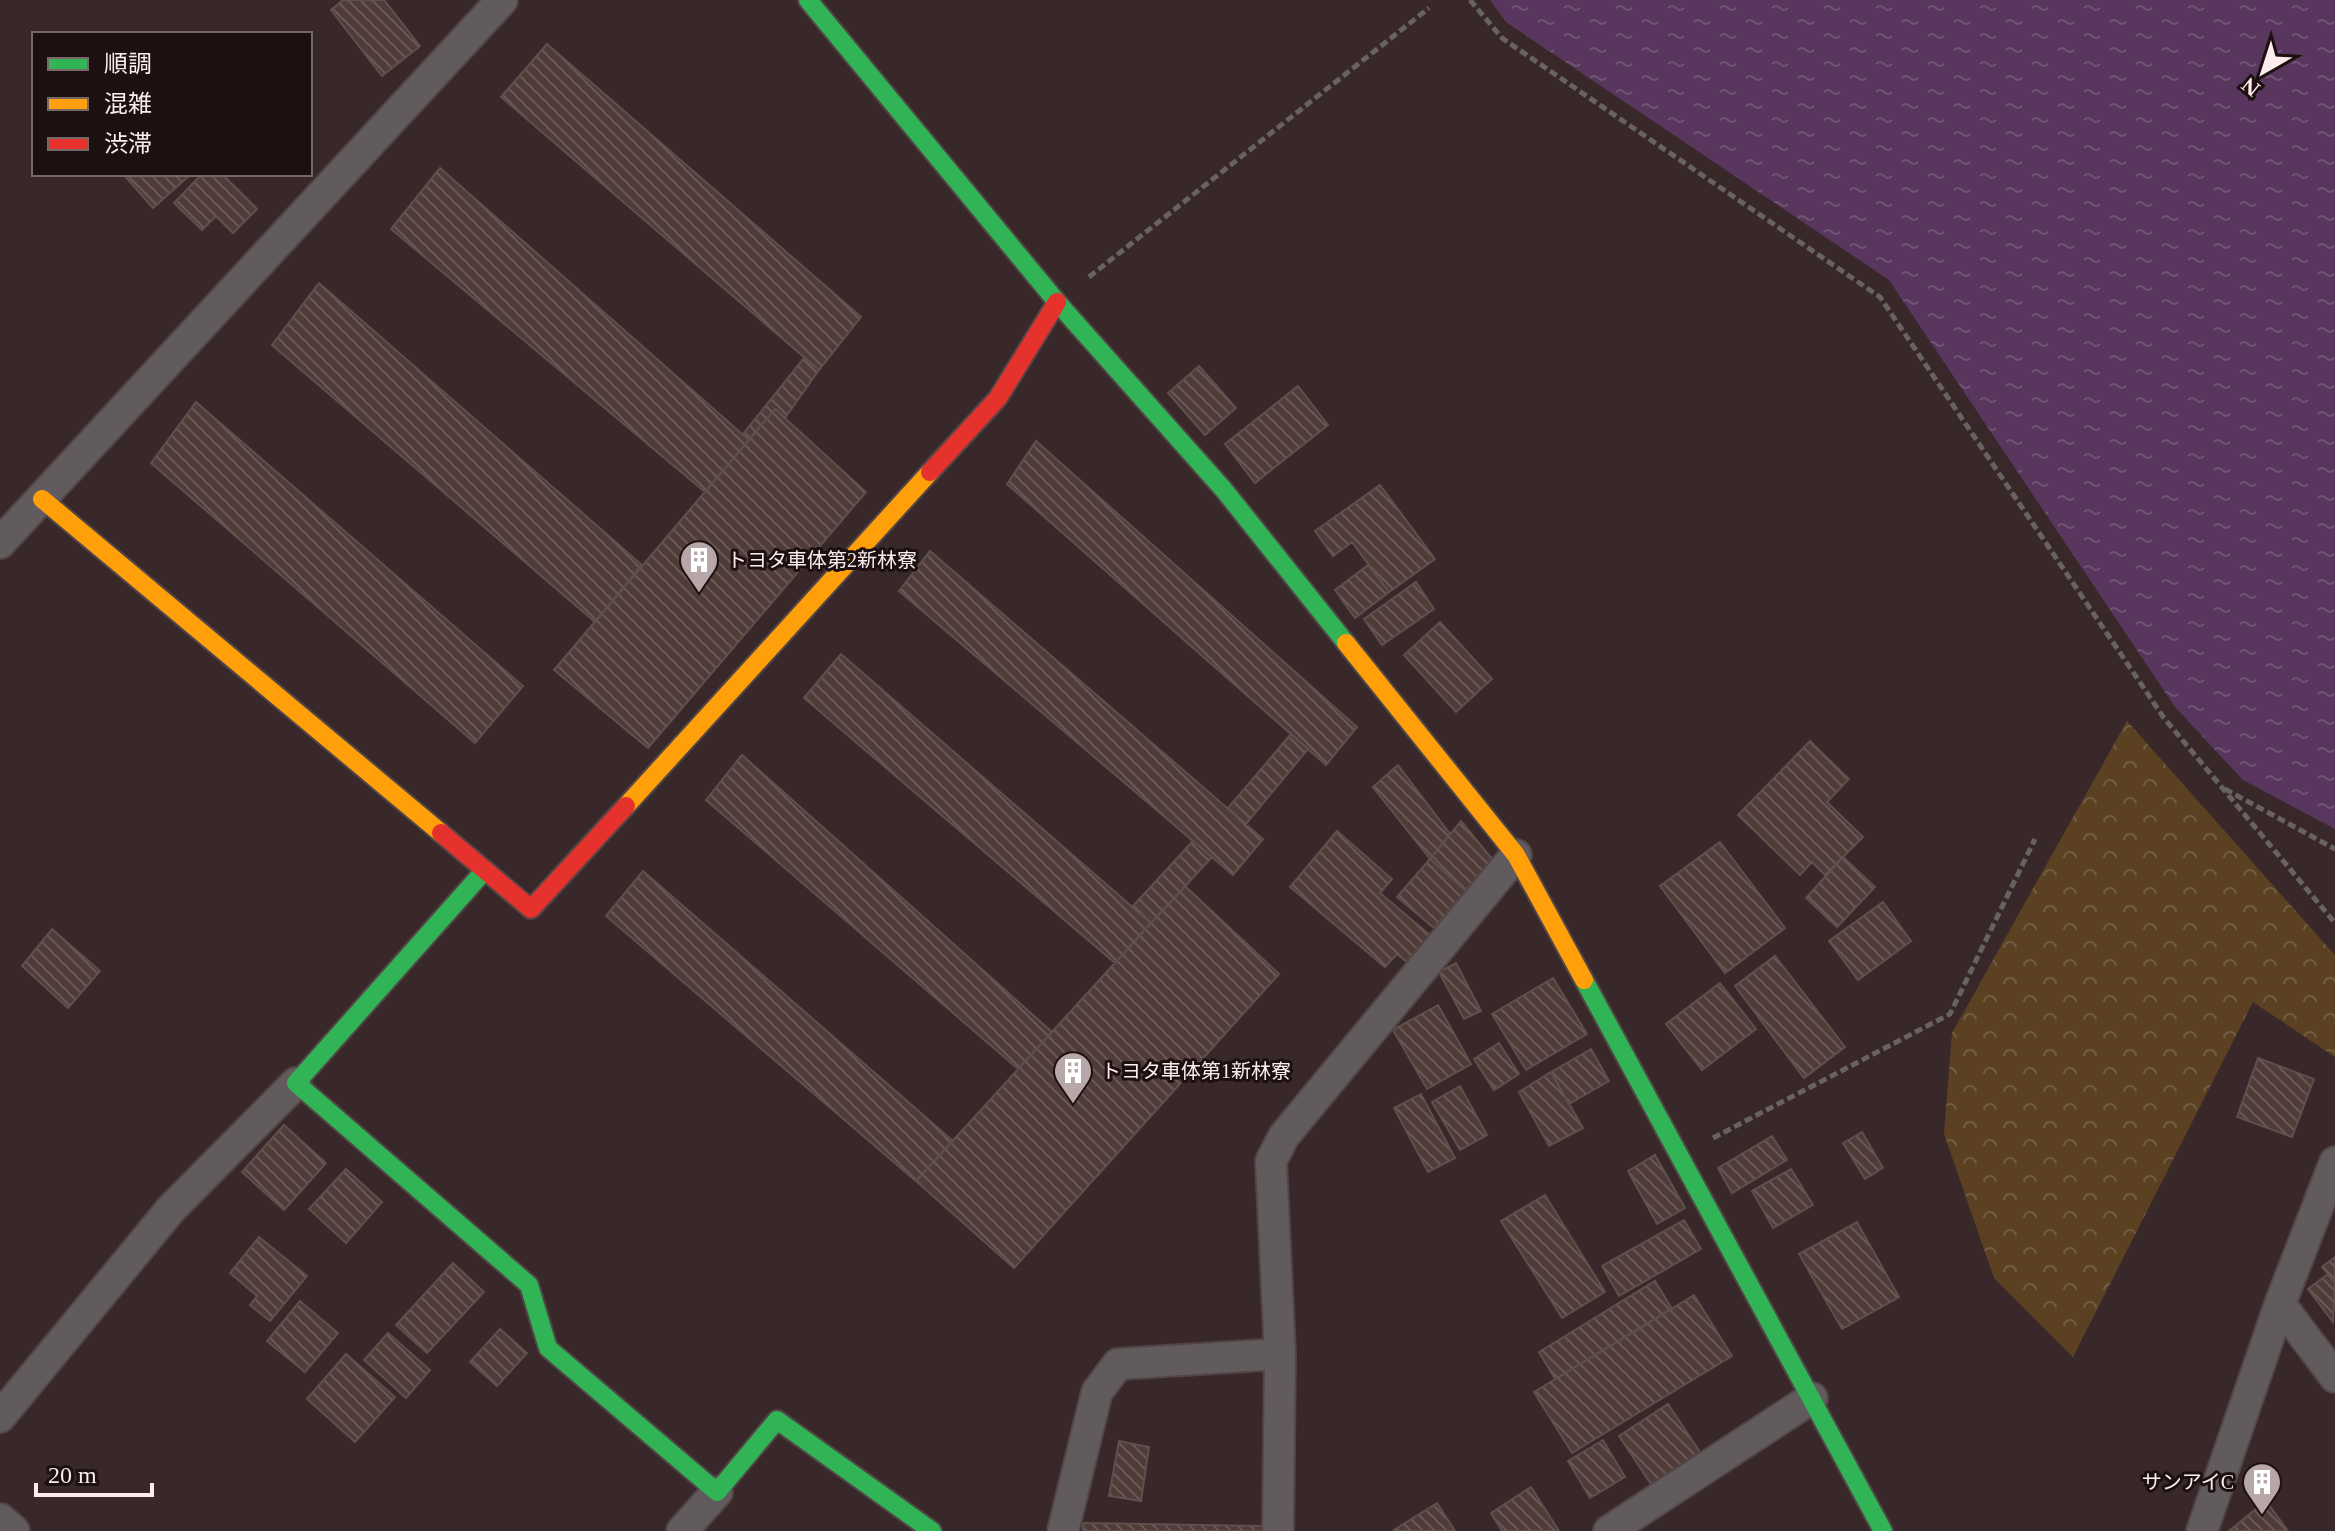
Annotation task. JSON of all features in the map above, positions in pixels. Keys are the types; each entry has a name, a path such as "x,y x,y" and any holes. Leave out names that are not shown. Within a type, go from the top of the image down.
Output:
{"street":[{"path":"0,543 502,0"},
{"path":"808,0 1057,302 1224,490 1516,855 1883,1531"},
{"path":"42,499 531,909 998,398 1057,302"},
{"path":"1278,1531 1280,1354 1271,1161 1284,1136 1516,855"},
{"path":"0,1417 171,1209 296,1083 485,870"},
{"path":"296,1083 529,1285 548,1348 717,1492"},
{"path":"2202,1531 2280,1304 2335,1162"},
{"path":"2280,1304 2335,1377"},
{"path":"1063,1531 1097,1392 1118,1364 1280,1354"},
{"path":"1609,1531 1812,1398"},
{"path":"682,1531 777,1420 932,1531"},
{"path":"0,1519 14,1531"}],"path":[{"path":"1470,0 1502,38 1880,297 2164,718 2335,923"},
{"path":"1057,302 1429,8"},
{"path":"2221,786 2335,849"},
{"path":"1680,1155 1950,1014 2035,839"}],"green space":[{"path":"2127,721 2335,955 2335,1057 2253,1002 2073,1357 1994,1278 1944,1134 1952,1033"}],"water":[{"path":"1490,0 2335,0 2335,829 2243,780 2175,707 1889,280 1506,22"}],"building":[{"path":"343,0 384,0 420,46 382,76 331,10"},
{"path":"547,44 861,317 819,370 501,97"},
{"path":"440,168 749,440 705,492 391,229"},
{"path":"125,176 189,176 153,208"},
{"path":"200,176 224,176 257,209 233,233 216,216 202,230 174,203"},
{"path":"319,283 642,565 595,622 272,345"},
{"path":"804,358 819,370 785,418 775,409 749,440 743,434"},
{"path":"1199,366 1236,408 1205,435 1168,393"},
{"path":"1298,386 1328,425 1255,483 1225,444"},
{"path":"196,402 523,686 475,743 151,463"},
{"name":"トヨタ車体第2新林寮","path":"775,409 866,492 648,748 554,670"},
{"path":"1036,441 1357,727 1326,765 1007,484"},
{"path":"1380,485 1435,559 1389,592 1352,542 1333,556 1315,531"},
{"path":"930,551 1263,839 1233,875 899,591"},
{"path":"1368,565 1389,592 1355,618 1335,590"},
{"path":"1416,582 1434,609 1382,645 1364,619"},
{"path":"1440,622 1492,679 1456,712 1404,655"},
{"path":"841,654 1151,923 1115,963 804,698"},
{"path":"1291,734 1308,749 1246,824 1228,808"},
{"path":"1810,741 1849,779 1827,802 1863,837 1825,875 1812,862 1800,875 1738,815"},
{"path":"742,755 1052,1032 1018,1069 706,800"},
{"path":"1398,765 1450,834 1430,859 1373,787"},
{"path":"1461,821 1492,859 1466,891 1430,859"},
{"path":"1337,831 1392,879 1380,893 1430,935 1407,962 1397,954 1385,967 1290,887"},
{"path":"1193,841 1212,857 1151,923 1132,907"},
{"path":"1720,842 1785,928 1725,973 1660,886"},
{"path":"1843,857 1875,887 1837,927 1806,898"},
{"path":"1430,859 1466,891 1434,928 1397,897"},
{"path":"643,871 953,1141 916,1181 606,916"},
{"name":"トヨタ車体第1新林寮","path":"1185,886 1279,974 1014,1268 916,1181"},
{"path":"1883,902 1911,941 1858,980 1829,941"},
{"path":"52,929 100,971 68,1008 22,966"},
{"path":"1775,956 1845,1047 1804,1078 1735,986"},
{"path":"1456,963 1481,1011 1464,1019 1439,972"},
{"path":"1553,978 1587,1034 1526,1070 1492,1014"},
{"path":"1720,983 1756,1029 1702,1070 1666,1024"},
{"path":"1438,1005 1471,1064 1427,1089 1393,1030"},
{"path":"1499,1043 1519,1074 1494,1090 1474,1059"},
{"path":"1591,1049 1609,1081 1569,1104 1551,1072"},
{"path":"2258,1058 2314,1079 2292,1137 2237,1117"},
{"path":"1551,1072 1583,1128 1549,1146 1519,1092"},
{"path":"1460,1086 1487,1135 1460,1150 1432,1102"},
{"path":"1421,1094 1455,1158 1428,1172 1394,1108"},
{"path":"284,1125 326,1163 284,1210 242,1172"},
{"path":"1862,1132 1883,1168 1865,1179 1843,1143"},
{"path":"1772,1136 1787,1160 1732,1193 1718,1168"},
{"path":"1655,1155 1685,1208 1657,1224 1628,1171"},
{"path":"346,1169 382,1202 346,1243 309,1209"},
{"path":"1791,1169 1813,1205 1773,1228 1752,1191"},
{"path":"1545,1195 1605,1292 1562,1318 1501,1221"},
{"path":"1684,1220 1701,1249 1619,1296 1602,1266"},
{"path":"1857,1222 1899,1297 1842,1329 1799,1254"},
{"path":"259,1237 307,1276 270,1321 250,1305 257,1296 230,1273"},
{"path":"2335,1257 2335,1283 2322,1267"},
{"path":"453,1263 484,1292 427,1353 396,1325"},
{"path":"2328,1274 2335,1283 2333,1322 2308,1289"},
{"path":"1655,1281 1672,1309 1555,1379 1539,1352"},
{"path":"1694,1295 1732,1356 1572,1453 1534,1392"},
{"path":"300,1301 338,1333 305,1372 267,1341"},
{"path":"500,1329 527,1353 497,1386 470,1362"},
{"path":"388,1333 430,1370 406,1398 364,1360"},
{"path":"346,1354 395,1397 355,1442 307,1399"},
{"path":"1668,1404 1702,1455 1653,1487 1619,1436"},
{"path":"1603,1440 1625,1477 1590,1498 1568,1461"},
{"path":"1119,1441 1149,1447 1141,1501 1109,1496"},
{"path":"1531,1487 1559,1531 1502,1531 1491,1513"},
{"name":"サンアイC","path":"2266,1501 2288,1531 2229,1531"},
{"path":"1437,1503 1455,1531 1394,1530"},
{"path":"1083,1523 1263,1526 1263,1531 1083,1531"}],"traffic: fast":[{"path":"808,0 1057,302 1224,490 1346,643"},
{"path":"485,870 296,1083 529,1285 548,1348 717,1492 777,1420 932,1531"},
{"path":"1584,980 1883,1531"}],"traffic: slow":[{"path":"626,806 930,472"},
{"path":"42,499 441,833"},
{"path":"1346,643 1516,855 1584,980"}],"traffic: jam":[{"path":"930,472 998,398 1057,302"},
{"path":"441,833 531,909 626,806"}],"place":[{"name":"トヨタ車体第2新林寮","path":"699,594"},
{"name":"トヨタ車体第1新林寮","path":"1073,1105"},
{"name":"サンアイC","path":"2262,1516"}]}
